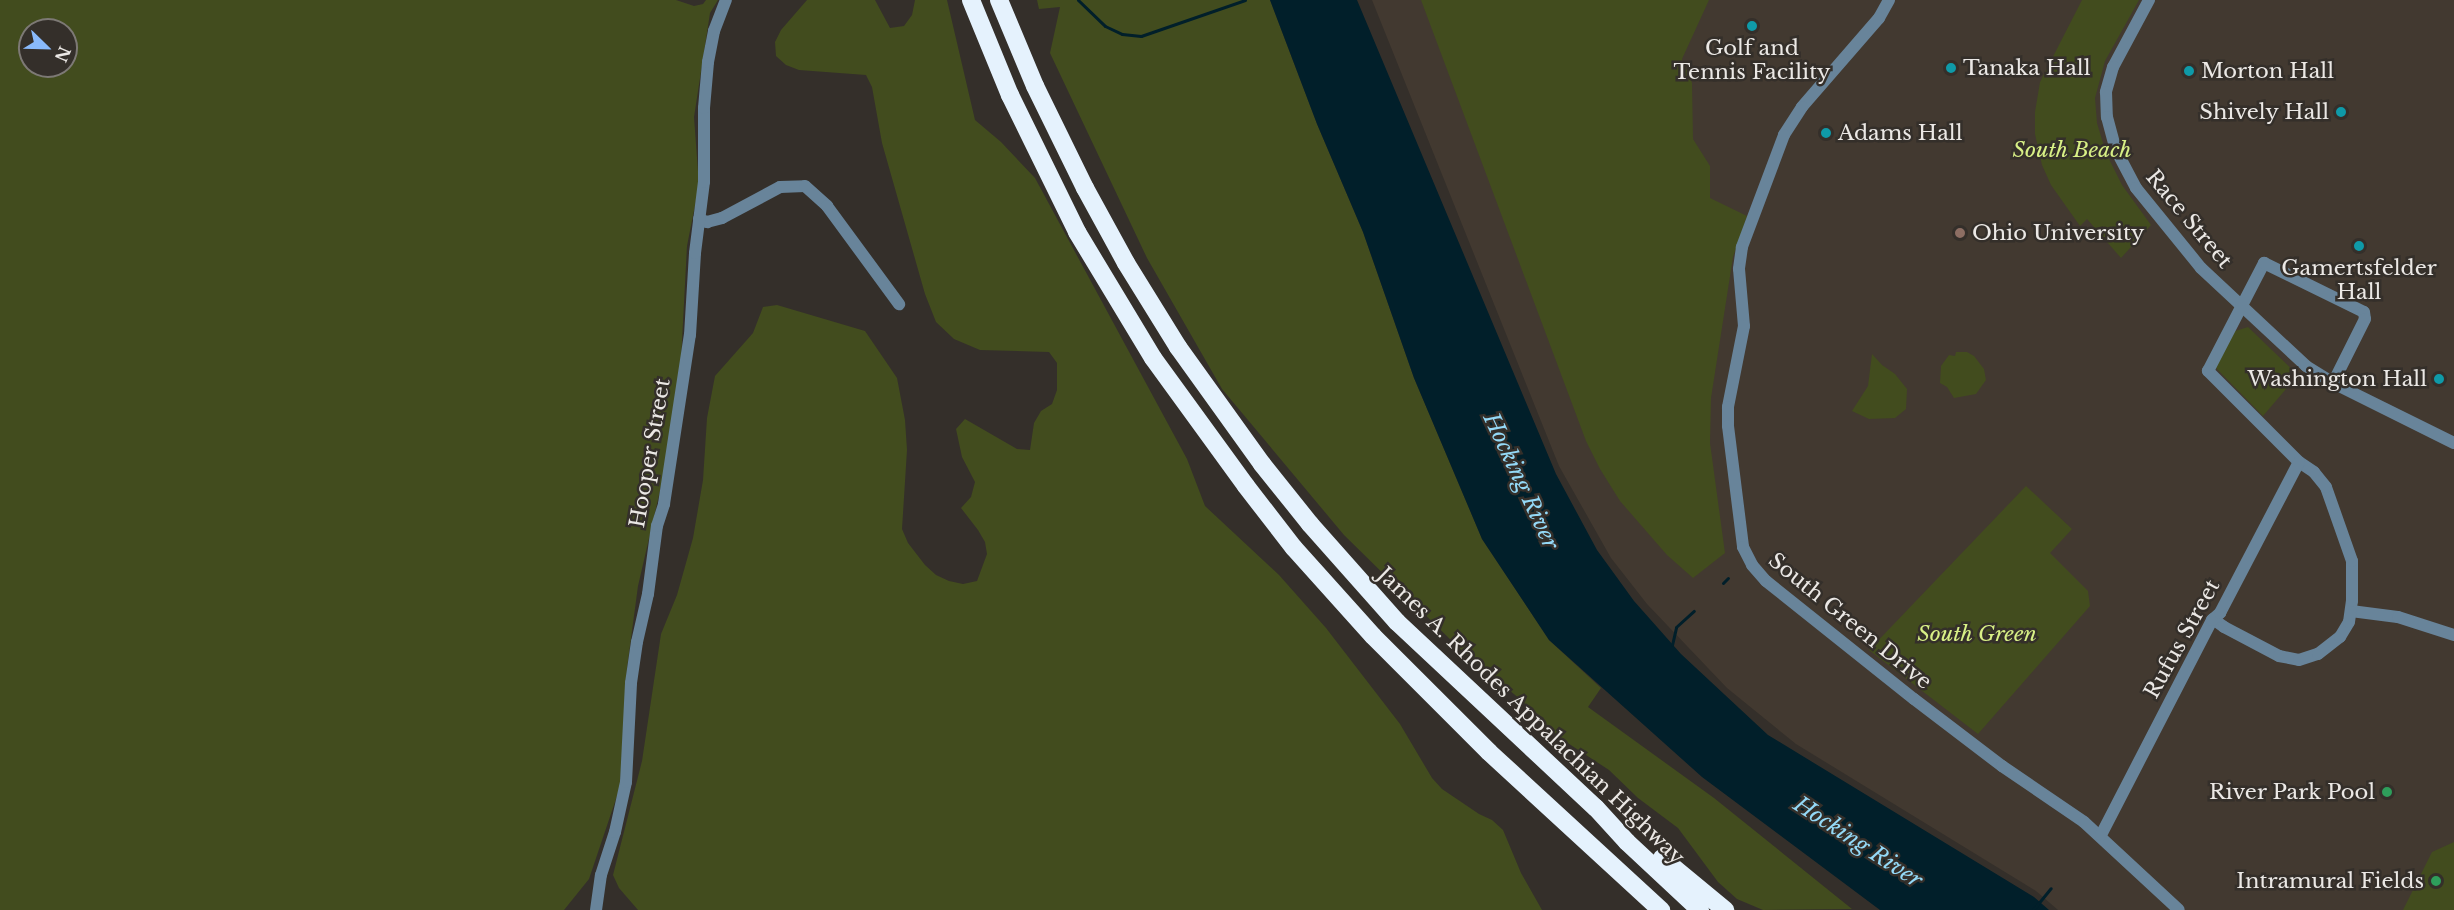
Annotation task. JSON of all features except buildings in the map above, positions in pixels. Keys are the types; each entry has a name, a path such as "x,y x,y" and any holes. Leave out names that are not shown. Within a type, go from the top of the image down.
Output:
{"highway":[{"path":"971,0 1010,95 1072,222 1153,358 1206,434 1294,548 1373,636 1490,752 1661,910"},
{"name":"James A. Rhodes Appalachian Highway","path":"999,0 1040,96 1085,188 1126,263 1189,364 1262,464 1310,524 1397,622 1596,808 1627,842 1700,910"},
{"path":"1596,808 1634,834 1725,910"},
{"path":"1602,857 1645,910"}],"street":[{"name":"Hooper Street","path":"596,910 602,875 615,832 626,782 631,683 648,594 657,526 664,504 678,422 690,335 704,182 704,108 708,62 714,31 726,0"},
{"name":"South Green Drive","path":"1889,0 1879,18 1802,107 1784,135 1742,247 1739,269 1744,326 1728,407 1728,426 1743,548 1752,565 1766,581 2002,766 2101,835 2179,910"},
{"name":"Race Street","path":"2148,0 2113,67 2107,86 2107,117 2116,150 2136,188 2152,211 2201,268 2300,362 2333,383 2454,442"},
{"path":"699,219 707,222 722,218 780,187 805,186 827,206 899,304"},
{"path":"2213,619 2223,627 2279,656 2299,660 2318,654 2340,637 2347,626 2351,611 2353,568 2345,537 2326,487 2314,472 2299,462 2208,371 2264,263 2365,313 2365,319 2333,383"},
{"name":"Rufus Street","path":"2101,835 2213,619 2220,613 2299,462"},
{"path":"2351,611 2398,617 2454,634"}],"shaded area":[{"name":"Ohio University","path":"1372,0 2454,0 2454,910 2058,910 2036,891 1796,744 1727,688 1647,604 1611,558 1559,466"}],"green space":[{"path":"0,0 676,0 694,6 703,4 706,0 718,0 710,13 694,117 699,185 687,246 680,379 662,482 638,586 627,668 620,787 589,879 564,910 0,910"},
{"path":"807,0 875,0 890,28 904,26 912,15 915,0 947,0 975,120 1001,142 1035,178 1187,459 1205,506 1279,575 1326,628 1400,724 1432,778 1442,789 1492,820 1503,830 1521,873 1542,910 638,910 619,888 613,875 642,761 661,634 677,595 693,538 703,480 707,418 715,376 753,333 763,307 777,305 865,331 897,378 905,420 907,450 902,529 908,543 925,565 936,575 949,581 963,584 977,581 987,554 985,542 961,508 971,497 975,482 962,457 956,429 965,419 1017,449 1030,450 1034,423 1041,411 1052,404 1057,390 1057,363 1049,352 980,350 954,339 936,322 925,294 882,143 872,87 866,75 799,70 786,65 776,56 775,42 781,30"},
{"path":"1037,0 1270,0 1317,124 1363,232 1414,378 1482,539 1549,640 1601,688 1588,707 1714,798 1852,909 1763,910 1737,899 1718,882 1678,828 1638,798 1609,770 1557,736 1521,700 1459,648 1344,535 1222,389 1147,258 1050,53 1060,7 1039,9"},
{"path":"1421,0 1709,0 1682,59 1692,83 1693,139 1710,166 1710,198 1747,216 1733,257 1711,398 1710,443 1725,553 1693,578 1667,555 1620,501 1586,441"},
{"name":"South Beach","path":"2082,0 2139,0 2105,61 2095,98 2097,123 2106,153 2122,185 2151,225 2121,258 2087,219 2080,226 2051,185 2042,165 2035,134 2035,112 2040,82"},
{"path":"2248,327 2298,375 2263,416 2215,367 2235,331"},
{"path":"1956,352 1967,352 1974,356 1984,369 1986,380 1976,394 1954,398 1947,387 1940,383 1941,366 1949,355 1955,356"},
{"path":"1872,354 1895,374 1907,389 1906,409 1895,418 1869,419 1852,411 1868,386"},
{"name":"South Green","path":"2026,486 2072,529 2050,553 2088,591 2090,606 1978,734 1869,650"},
{"name":"Intramural Fields","path":"2454,842 2454,910 2403,910 2432,852"}],"water":[{"name":"Hocking River","path":"1270,0 1357,0 1556,474 1597,550 1634,601 1681,654 1768,735 2034,897 2049,910 1880,910 1702,777 1549,640 1482,539 1414,378 1363,232 1317,124"}],"waterway":[{"path":"1078,0 1105,26 1122,34 1141,36 1245,0"},
{"path":"1723,583 1728,578"},
{"path":"1672,645 1676,627 1694,611"},
{"path":"2033,910 2051,888"}],"place":[{"name":"Golf and Tennis Facility","path":"1752,26"},
{"name":"Tanaka Hall","path":"1951,68"},
{"name":"Morton Hall","path":"2189,71"},
{"name":"Shively Hall","path":"2341,112"},
{"name":"Adams Hall","path":"1826,133"},
{"name":"Ohio University","path":"1960,233"},
{"name":"Gamertsfelder Hall","path":"2359,246"},
{"name":"Washington Hall","path":"2439,379"},
{"name":"River Park Pool","path":"2387,792"},
{"name":"Intramural Fields","path":"2436,881"}]}
